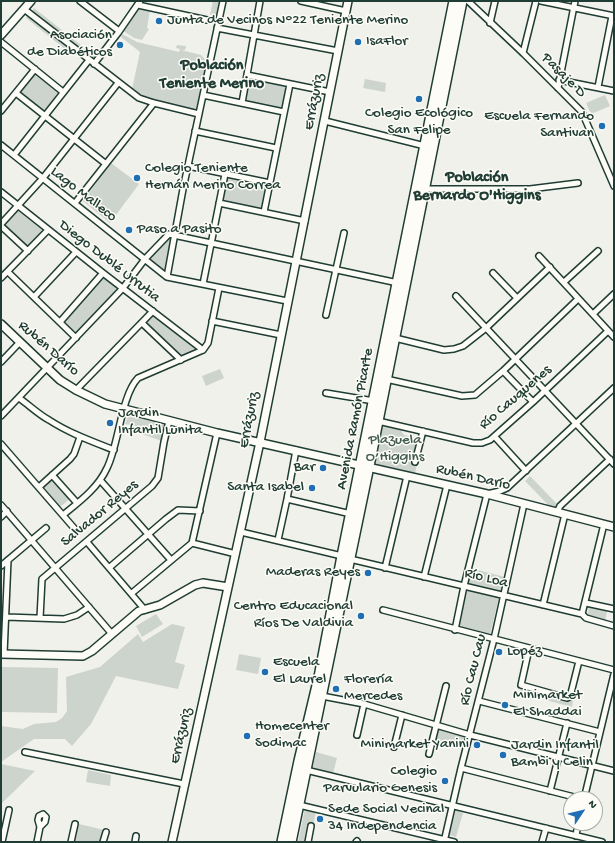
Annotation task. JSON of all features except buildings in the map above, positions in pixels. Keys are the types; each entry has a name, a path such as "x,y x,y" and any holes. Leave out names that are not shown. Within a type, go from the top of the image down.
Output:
{"highway":[{"name":"Avenida Ramón Picarte","path":"282,842 346,558 365,465 374,401 454,1"},
{"name":"Avenida Ramón Picarte","path":"291,842 322,696 346,558 351,514 378,421 462,1"},
{"path":"293,791 295,800 299,805"}],"street":[{"path":"1,35 31,1"},
{"path":"80,1 120,31"},
{"path":"86,6 90,1"},
{"path":"167,277 195,131 224,1"},
{"path":"242,104 260,1"},
{"path":"304,1 346,11"},
{"name":"Errázuriz","path":"172,842 260,442 280,335 297,261 348,1"},
{"name":"Pasaje D","path":"468,1 582,112 614,185"},
{"path":"490,22 495,1"},
{"path":"523,54 536,1"},
{"path":"541,1 613,16 598,87"},
{"path":"558,88 575,1"},
{"path":"94,64 120,31 139,3 207,20"},
{"path":"24,9 118,83 140,98 199,114"},
{"path":"217,28 338,51"},
{"path":"1,42 63,92"},
{"path":"14,155 89,60"},
{"path":"1,111 35,69"},
{"path":"247,75 330,92"},
{"path":"559,80 614,91"},
{"path":"28,251 1,225 43,178 118,83"},
{"path":"264,212 290,84"},
{"path":"16,92 106,164"},
{"path":"203,95 284,112"},
{"path":"75,203 154,103"},
{"path":"325,121 425,146"},
{"path":"195,131 276,148"},
{"name":"Lago Malleco","path":"1,145 167,277 287,301"},
{"path":"188,166 270,183"},
{"path":"203,284 225,174"},
{"path":"424,189 530,189 578,183"},
{"name":"Diego Dublé Urrutia","path":"1,192 203,350"},
{"path":"219,203 305,221"},
{"path":"1,278 48,230"},
{"path":"326,315 344,233"},
{"path":"1,416 123,288 146,259 169,234 398,282"},
{"path":"564,282 598,251"},
{"path":"34,297 76,252"},
{"path":"539,256 614,337"},
{"path":"395,338 444,350 463,346 486,328 550,267"},
{"path":"8,272 76,338"},
{"path":"60,322 103,273"},
{"path":"493,273 517,298"},
{"path":"63,515 77,504 100,480 108,468 133,383 138,378 203,350 208,343 220,288"},
{"path":"593,314 614,294"},
{"path":"456,296 614,464"},
{"path":"386,379 462,396 478,393 578,299"},
{"path":"76,390 153,311"},
{"path":"212,321 280,335"},
{"path":"142,323 181,360"},
{"name":"Rubén Darío","path":"1,324 60,380 76,390 105,404 217,433 365,465 487,494 614,527"},
{"name":"Río Cauquenes","path":"378,421 473,443 486,442 495,437 608,331"},
{"path":"1,362 20,342"},
{"path":"503,371 533,402"},
{"path":"455,630 464,586 487,494 508,488 614,388"},
{"path":"326,392 374,401"},
{"path":"609,392 614,398"},
{"path":"19,398 48,420 80,437 114,450"},
{"name":"Salvador Reyes","path":"40,618 42,579 152,486 158,478 169,421"},
{"path":"415,462 423,431"},
{"path":"132,593 192,543 217,433"},
{"path":"39,487 70,459 74,454 80,437"},
{"path":"495,437 526,470"},
{"path":"1,444 74,528"},
{"path":"278,540 296,450"},
{"path":"557,512 560,506 610,460"},
{"path":"52,475 77,504"},
{"path":"385,568 407,476"},
{"path":"100,480 170,560"},
{"path":"424,578 447,485"},
{"path":"287,499 351,514"},
{"name":"Río Cau Cau","path":"444,841 494,640 524,504"},
{"path":"1,505 112,634"},
{"path":"110,567 166,518 178,510 200,511"},
{"path":"1,517 7,511"},
{"path":"543,606 565,514"},
{"path":"582,614 586,603 604,524"},
{"path":"1,566 31,539 46,528"},
{"name":"Río Loa","path":"241,532 278,540 424,578 582,614 586,618 614,626"},
{"path":"87,542 110,567 145,610"},
{"path":"192,543 236,554"},
{"path":"8,560 3,654 83,656 92,651 139,611 160,605 195,585 203,583 228,587"},
{"path":"586,603 614,609"},
{"path":"6,617 64,619 77,615 89,607"},
{"path":"383,610 455,630 614,670"},
{"path":"529,649 521,685 568,698 570,697 579,661"},
{"path":"585,791 614,674"},
{"path":"429,754 446,686"},
{"path":"322,696 364,704 470,735 614,771"},
{"path":"479,701 600,732"},
{"path":"357,735 364,704"},
{"path":"394,747 402,715"},
{"path":"550,791 567,724"},
{"path":"26,752 184,784"},
{"path":"461,768 563,794"},
{"path":"306,770 602,842"},
{"path":"299,805 444,841 454,842"},
{"path":"2,842 9,810"},
{"path":"71,842 75,824"},
{"path":"308,842 311,826"},
{"path":"37,842 40,827"},
{"path":"542,842 546,828"},
{"path":"576,836 577,831"},
{"path":"104,842 106,832"},
{"path":"135,842 136,836"}],"green space":[{"path":"213,1 221,1 218,17 210,15"},
{"path":"139,7 150,10 147,28 149,29 142,40 134,38 122,30"},
{"path":"34,8 96,57 93,60 32,12"},
{"path":"28,15 73,51 71,54 26,18"},
{"path":"122,34 137,42 179,52 180,49 176,48 177,45 186,46 185,50 181,50 201,55 207,62 198,108 195,110 162,102 147,97 132,89 140,52 121,37"},
{"path":"34,71 59,91 44,111 18,91"},
{"path":"251,77 288,85 283,111 244,102 249,78"},
{"path":"365,79 386,83 385,92 363,88"},
{"path":"605,95 610,106 591,114 586,103"},
{"path":"111,163 139,184 110,223 83,201"},
{"path":"227,176 267,185 263,209 222,201"},
{"path":"18,209 44,230 27,248 3,226"},
{"path":"168,238 171,239 165,270 150,258"},
{"path":"104,276 120,288 76,333 64,321"},
{"path":"154,313 200,349 180,357 144,324"},
{"path":"220,369 224,378 206,386 202,376"},
{"path":"129,413 166,423 162,441 139,433 140,427 125,424"},
{"name":"Plazuela O’Higgins","path":"385,424 399,428 404,435 419,438 413,463 417,464 415,473 377,464 375,460 381,427"},
{"path":"530,476 558,505 553,510 525,481"},
{"path":"54,478 71,498 60,507 44,487"},
{"path":"470,568 505,577 501,593 467,585"},
{"path":"466,589 499,597 490,635 456,628"},
{"path":"589,607 607,611 605,622 587,616"},
{"path":"156,614 163,624 142,637 136,626"},
{"path":"172,624 185,627 175,662 185,665 178,689 116,676 91,724 72,746 65,739 34,739 1,762 1,726 23,729 34,724 56,722 62,718 67,711 66,677 100,667 138,634 143,642"},
{"path":"239,654 261,658 258,674 236,670"},
{"path":"1,667 58,668 57,713 1,712"},
{"path":"521,686 573,701 572,707 519,693"},
{"path":"438,728 466,737 464,748 434,741"},
{"path":"316,752 337,758 333,773 313,767"},
{"path":"1,764 35,771 1,804"},
{"path":"88,770 111,775 110,786 86,782"},
{"path":"305,809 316,811 313,826 307,825 304,842 298,842"},
{"path":"456,810 463,813 456,837 449,835"},
{"path":"79,824 104,830 101,842 74,842"}],"place":[{"name":"Junta de Vecinos N°22 Teniente Merino","path":"159,21"},
{"name":"IsaFlor","path":"358,42"},
{"name":"Asociación de Diabéticos","path":"120,45"},
{"name":"Colegio Ecológico San Felipe","path":"419,99"},
{"name":"Escuela Fernando Santivan","path":"602,126"},
{"name":"Colegio Teniente Hernán Merino Correa","path":"137,178"},
{"name":"Paso a Pasito","path":"129,230"},
{"name":"Jardin Infantil Lunita","path":"110,423"},
{"name":"Bar","path":"323,468"},
{"name":"Santa Isabel","path":"312,488"},
{"name":"Maderas Reyes","path":"368,573"},
{"name":"Centro Educacional Ríos De Valdivia","path":"361,616"},
{"name":"Lopéz","path":"499,652"},
{"name":"Escuela El Laurel","path":"265,672"},
{"name":"Florería Mercedes","path":"336,689"},
{"name":"Minimarket El Shaddai","path":"505,705"},
{"name":"Homecenter Sodimac","path":"247,736"},
{"name":"Minimarket Yanini","path":"477,745"},
{"name":"Jardin Infantil Bambi y Celin","path":"503,755"},
{"name":"Colegio Parvulario Genesis","path":"445,781"},
{"name":"Sede Social Vecinal 34 Independencia","path":"320,819"}],"district":[{"name":"Población Teniente Merino","path":"212,76"},
{"name":"Población Bernardo O'Higgins","path":"477,188"}]}
